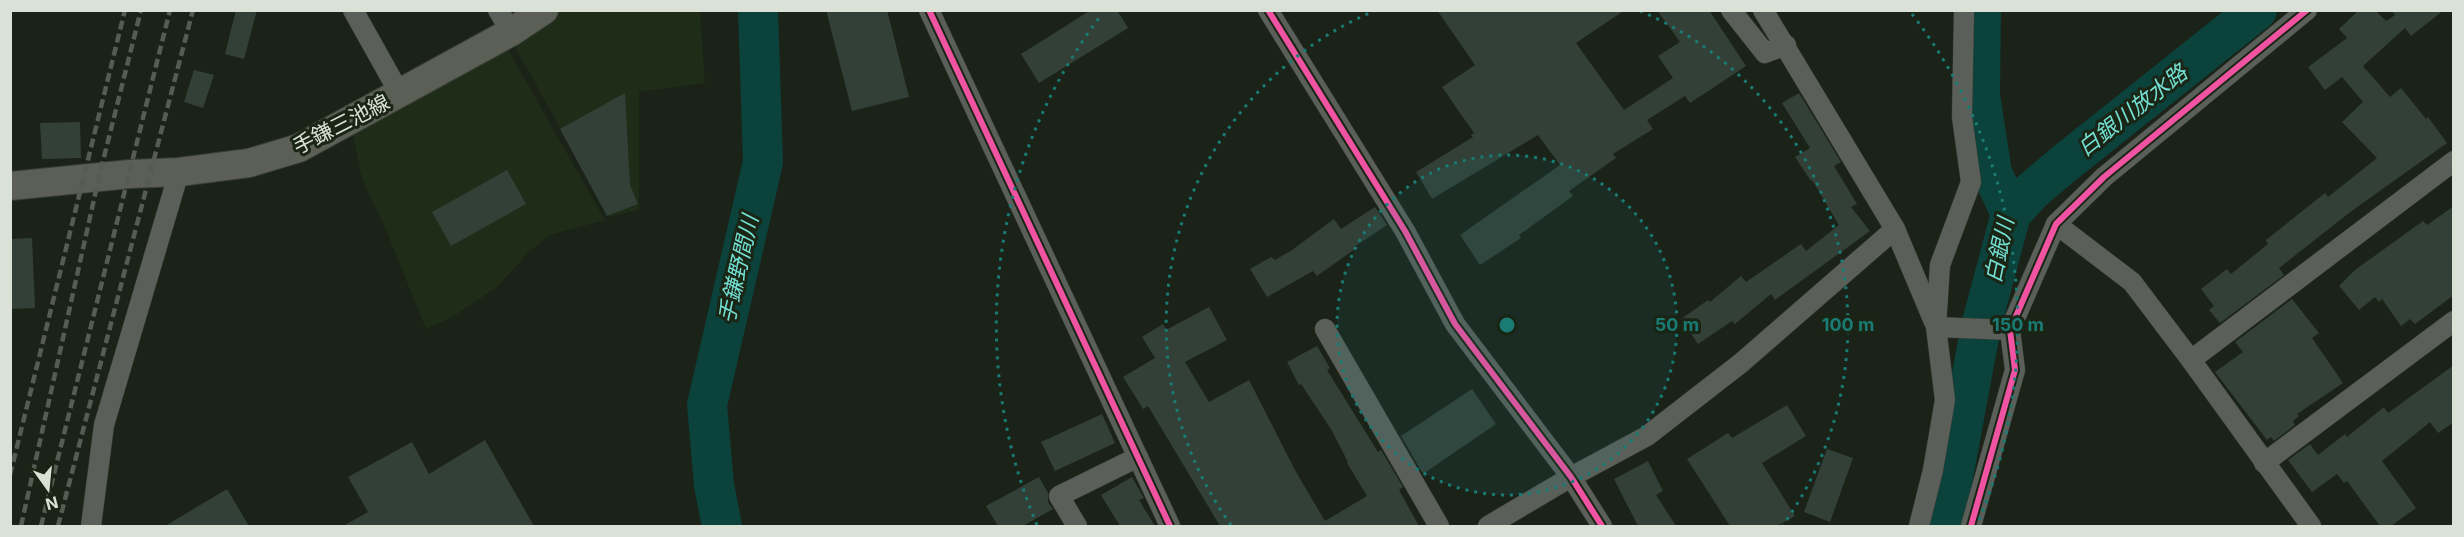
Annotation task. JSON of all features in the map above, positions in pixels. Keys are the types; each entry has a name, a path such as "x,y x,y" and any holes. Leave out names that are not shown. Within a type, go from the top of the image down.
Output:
{"main road":[{"name":"手鎌三池線","path":"10,186 119,175 179,172 249,163 299,148 400,93 505,21 544,10"}],"street":[{"path":"353,10 400,93"},
{"path":"929,10 1170,526"},
{"path":"1268,10 1405,231 1455,324 1570,477 1602,526"},
{"path":"1731,10 1765,53 1786,45"},
{"path":"1763,10 1895,229 1936,327"},
{"path":"1919,526 1933,470 1946,400 1936,327 1940,265 1971,182 1962,117 1964,10"},
{"path":"1971,526 2015,370 2010,330 2056,224 2104,177 2307,10"},
{"path":"2191,360 2454,160"},
{"path":"91,526 104,425 179,172"},
{"path":"2056,224 2132,282 2311,526"},
{"path":"1488,526 1570,477 1647,436 1741,363 1895,229"},
{"path":"2264,463 2454,321"},
{"path":"1936,327 2010,330"},
{"path":"1325,330 1439,526"},
{"path":"1077,526 1059,496 1138,457"}],"shaded area":[{"path":"561,11 700,11 705,83 639,92 639,210 609,217 512,41"},
{"path":"506,46 605,220 550,235 529,252 496,288 454,316 426,329 379,213 370,198 361,174 353,135"}],"building":[{"path":"236,10 257,10 244,59 225,54"},
{"path":"826,10 887,10 909,97 852,111"},
{"path":"1091,10 1117,10 1128,28 1039,83 1021,54"},
{"path":"1437,10 1625,10 1576,43 1624,110 1673,78 1658,56 1680,42 1657,10 1709,10 1746,66 1690,103 1685,96 1647,120 1653,129 1613,154 1616,158 1569,191 1573,196 1519,235 1521,238 1480,265 1460,235 1560,165 1538,135 1432,199 1416,172 1473,137 1471,135 1474,133 1442,87 1475,65"},
{"path":"2359,10 2375,10 2386,21 2395,15 2391,10 2444,10 2411,36 2405,28 2363,66 2390,97 2401,88 2426,119 2428,117 2447,143 2353,210 2279,268 2284,275 2220,323 2209,310 2214,306 2201,289 2227,269 2231,274 2268,244 2266,240 2325,193 2328,197 2377,158 2342,122 2363,102 2342,77 2325,90 2308,67 2347,38 2339,29"},
{"path":"194,70 214,75 203,108 184,102"},
{"path":"625,93 630,185 638,204 607,216 560,129"},
{"path":"1799,93 1841,162 1834,166 1857,204 1851,207 1870,231 1775,300 1771,294 1735,324 1732,321 1698,344 1681,319 1708,300 1710,302 1741,276 1746,282 1801,244 1806,251 1839,225 1795,157 1810,148 1782,103"},
{"path":"80,122 81,158 42,159 40,123"},
{"path":"507,170 526,204 451,246 432,212"},
{"path":"2454,206 2454,295 2415,324 2410,319 2401,326 2382,299 2379,302 2375,297 2359,310 2339,286 2355,270 2423,221 2427,225"},
{"path":"1375,207 1387,225 1317,276 1313,271 1267,297 1250,269 1271,257 1275,260 1292,250 1334,219 1341,229"},
{"path":"32,238 35,308 10,309 10,239"},
{"path":"2292,299 2319,333 2312,338 2343,383 2297,414 2299,416 2293,421 2295,425 2274,441 2271,437 2267,440 2215,372 2243,352 2235,342"},
{"path":"1209,307 1227,340 1185,362 1209,402 1249,380 1296,472 1325,521 1367,496 1347,463 1331,429 1301,384 1299,385 1287,362 1317,346 1330,368 1327,370 1378,452 1381,450 1403,487 1399,490 1419,526 1220,526 1148,406 1143,409 1123,377 1155,358 1142,337 1163,324 1166,330"},
{"path":"2454,365 2454,422 2438,433 2430,422 2382,461 2416,508 2391,526 2380,526 2347,481 2344,483 2337,474 2312,492 2288,460 2310,444 2318,455 2345,434 2347,437 2384,407 2388,413"},
{"path":"1472,389 1496,424 1423,474 1401,436"},
{"path":"1787,405 1806,436 1762,463 1795,516 1777,526 1730,526 1687,459 1728,433 1732,438"},
{"path":"1102,414 1115,443 1055,471 1041,442"},
{"path":"485,440 534,526 343,526 368,512 348,477 412,442 429,474"},
{"path":"1827,449 1853,458 1830,522 1804,512"},
{"path":"1648,461 1663,491 1656,495 1676,526 1638,526 1614,479"},
{"path":"1039,477 1048,493 1048,502 1053,509 1023,526 998,526 986,506"},
{"path":"1132,477 1144,498 1139,500 1155,526 1120,526 1101,495"},
{"path":"227,489 249,526 165,526"}],"waterway":[{"name":"手鎌野間川","path":"722,526 714,485 707,405 763,162 758,10"},
{"name":"白銀川","path":"1944,526 1981,326 2011,214 1992,173 1980,95 1981,10"},
{"name":"白銀川放水路","path":"2011,214 2032,191 2065,163 2257,10"}],"railway":[{"path":"10,475 125,10"},
{"path":"21,526 99,177 141,10"},
{"path":"41,526 170,10"},
{"path":"58,526 193,10"}],"cycle path":[{"path":"929,10 1170,526"},
{"path":"1268,10 1405,231 1455,324 1571,477 1602,526"},
{"path":"1971,526 2015,370 2010,330 2056,224 2104,177 2307,10"}]}
